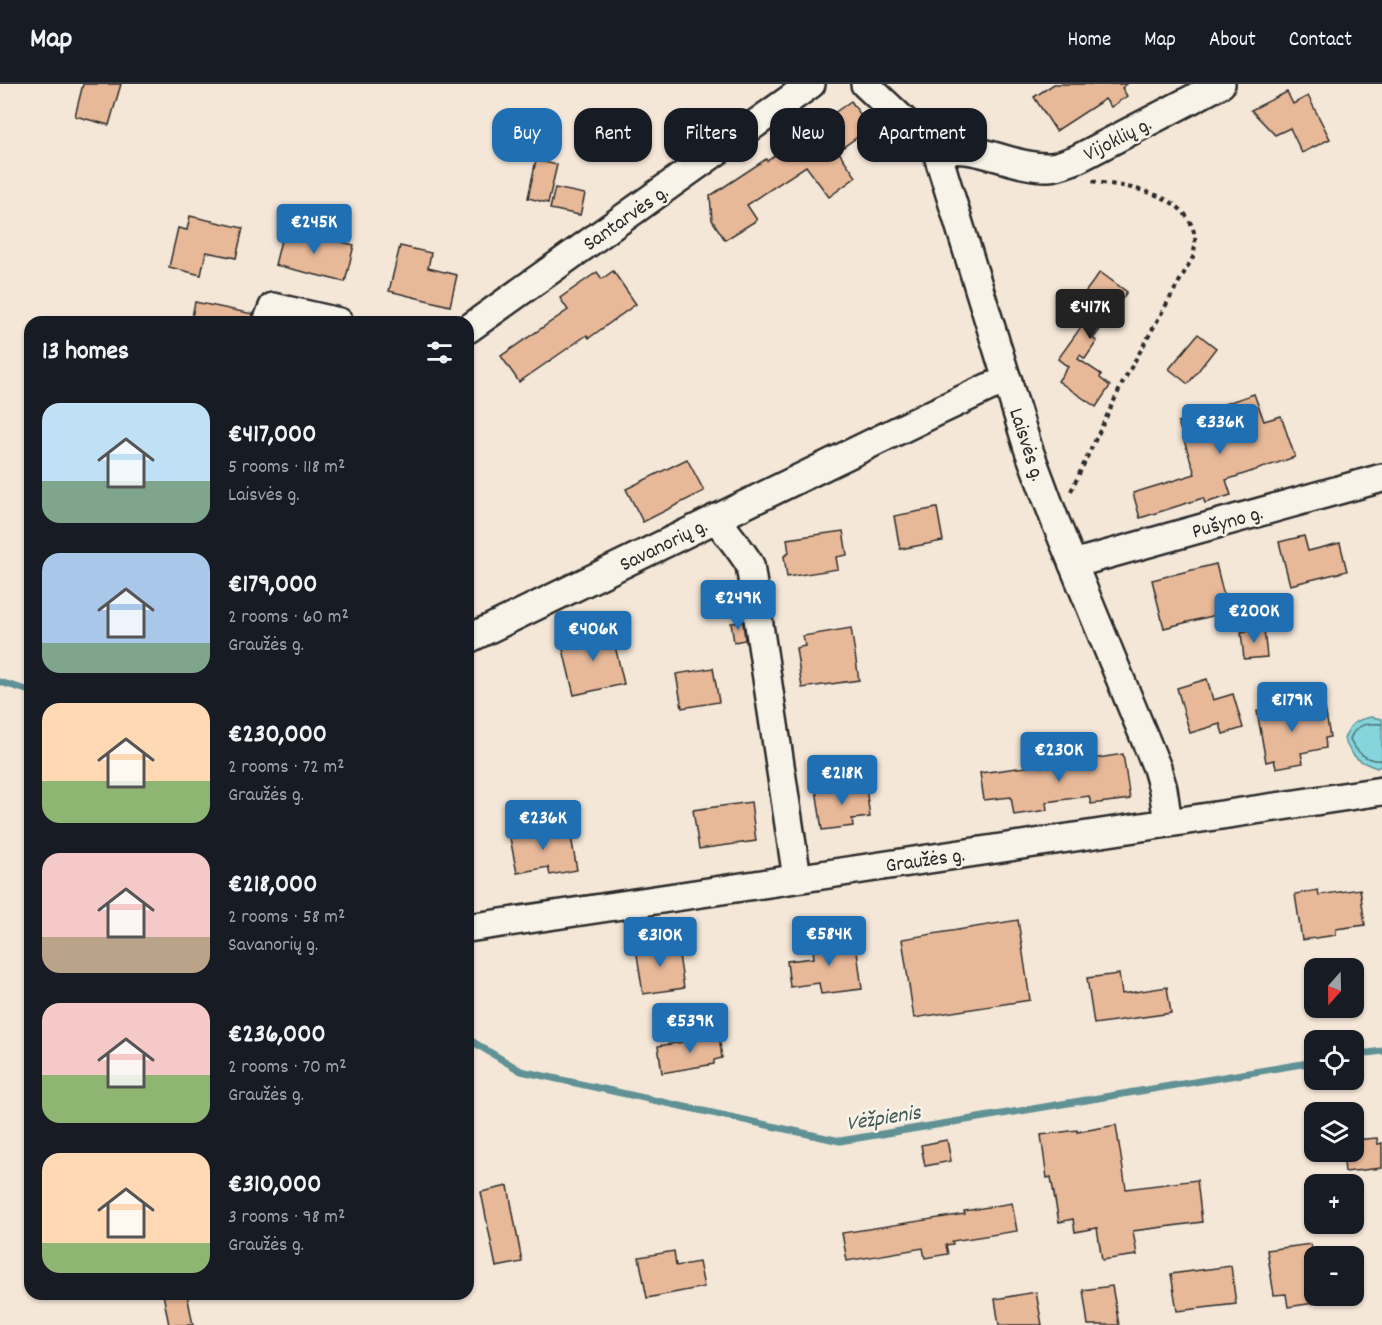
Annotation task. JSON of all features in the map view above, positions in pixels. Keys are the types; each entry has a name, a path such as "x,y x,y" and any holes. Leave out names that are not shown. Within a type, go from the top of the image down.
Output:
{"street":[{"name":"Santarvės g.","path":"474,325 812,84"},
{"name":"Laisvės g.","path":"865,84 890,108"},
{"name":"Vijoklių g.","path":"987,156 1029,166 1051,167 1077,159 1221,84"},
{"name":"Laisvės g.","path":"940,162 1028,448 1056,523 1158,768 1168,823"},
{"path":"269,316 273,307 313,316"},
{"path":"716,518 934,412 989,387 1008,381"},
{"name":"Pušyno g.","path":"1073,564 1382,478"},
{"name":"Savanorių g.","path":"474,636 716,518 724,531 740,548 750,565 797,878"},
{"name":"Graužės g.","path":"474,927 1382,791"}],"path":[{"path":"1056,523 1123,381 1193,256 1196,238 1190,222 1172,202 1144,190 1088,181"}],"water":[{"path":"1371,717 1382,719 1382,765 1377,768 1356,758 1344,739 1354,724"}],"building":[{"path":"83,84 121,84 109,125 75,116"},
{"path":"1054,84 1127,84 1122,88 1127,96 1111,107 1105,99 1056,131 1034,97"},
{"path":"1287,92 1293,104 1308,96 1330,139 1302,153 1290,128 1275,135 1251,110"},
{"path":"851,101 857,110 857,137 845,146 845,108 841,108"},
{"path":"766,159 767,161 770,159 770,162 845,161 856,177 829,197 806,166 747,205 757,220 725,240 712,220 710,196"},
{"path":"536,162 557,165 548,203 528,198"},
{"path":"555,188 585,194 580,215 550,209"},
{"path":"190,216 243,228 236,258 206,252 201,275 169,267 178,228 187,230"},
{"path":"284,228 354,245 345,282 275,265"},
{"path":"400,246 431,253 428,268 457,275 450,306 389,291"},
{"path":"613,271 636,304 589,338 587,335 519,382 501,356 568,310 560,298 597,272 602,279"},
{"path":"1100,272 1127,292 1093,339 1097,341 1085,359 1080,355 1078,359 1101,374 1100,378 1110,386 1096,407 1058,381 1068,367 1058,359 1089,316 1075,306"},
{"path":"195,302 253,314 253,316 192,316"},
{"path":"1198,334 1216,348 1188,384 1169,369"},
{"path":"1254,394 1264,421 1281,416 1295,457 1226,480 1231,495 1205,503 1203,498 1140,518 1133,493 1195,474 1178,422 1224,407 1224,404"},
{"path":"687,459 704,491 643,522 626,489"},
{"path":"937,508 943,541 900,549 894,516"},
{"path":"843,531 847,555 836,557 838,569 787,577 784,556 789,553 787,539"},
{"path":"1304,536 1308,551 1340,543 1347,571 1290,585 1279,542"},
{"path":"1216,564 1228,612 1164,628 1152,580"},
{"path":"743,621 745,640 734,642 731,623"},
{"path":"851,628 859,680 802,688 796,648 805,646 803,636"},
{"path":"611,629 624,684 574,695 561,641"},
{"path":"1264,629 1267,657 1244,659 1241,632"},
{"path":"713,668 719,702 682,708 676,674"},
{"path":"1207,679 1213,700 1233,694 1243,728 1223,734 1220,724 1190,733 1177,688"},
{"path":"1305,703 1307,711 1325,708 1330,737 1325,738 1326,748 1301,753 1303,763 1276,768 1274,760 1266,762 1257,711"},
{"path":"1123,754 1130,799 1091,804 1089,796 1046,802 1047,810 1014,815 1011,797 984,800 980,773 1041,765 1041,767"},
{"path":"847,784 848,790 866,788 870,817 852,819 853,826 822,830 816,789"},
{"path":"751,802 756,841 699,849 693,810"},
{"path":"548,826 549,835 570,831 577,870 550,875 548,867 517,873 509,833"},
{"path":"1360,889 1365,925 1336,929 1336,935 1302,940 1295,894 1318,890 1319,895"},
{"path":"1018,920 1030,1000 914,1018 902,939"},
{"path":"855,936 862,989 821,994 819,983 790,987 787,961 814,958 812,941"},
{"path":"677,942 684,988 643,994 636,948"},
{"path":"1119,974 1122,994 1167,987 1171,1013 1094,1024 1087,978"},
{"path":"719,1036 722,1058 714,1060 714,1064 662,1073 658,1046"},
{"path":"1116,1125 1126,1189 1197,1180 1202,1222 1133,1231 1137,1255 1102,1260 1097,1228 1075,1232 1073,1219 1059,1222 1051,1177 1047,1178 1041,1135"},
{"path":"1377,1138 1378,1144 1382,1143 1382,1168 1345,1172 1344,1162 1364,1162 1364,1139"},
{"path":"947,1140 951,1161 925,1166 921,1145"},
{"path":"508,1186 522,1262 496,1267 481,1192"},
{"path":"1012,1203 1017,1231 952,1241 953,1244 946,1245 948,1254 925,1258 923,1248 847,1261 842,1233 965,1214 964,1211"},
{"path":"1311,1244 1311,1246 1304,1246 1304,1305 1288,1307 1286,1294 1274,1295 1267,1250"},
{"path":"674,1251 676,1266 699,1262 704,1287 647,1298 639,1257"},
{"path":"1231,1266 1236,1304 1177,1311 1171,1274"},
{"path":"1112,1286 1119,1325 1088,1325 1083,1290"},
{"path":"1036,1292 1042,1325 999,1325 995,1299"},
{"path":"164,1300 188,1300 193,1325 169,1325"}],"waterway":[{"name":"Vėžpienis","path":"0,682 24,689"},
{"name":"Vėžpienis","path":"474,1043 521,1071 840,1141 1304,1064"},
{"name":"Vėžpienis","path":"1364,1053 1382,1051"}]}
